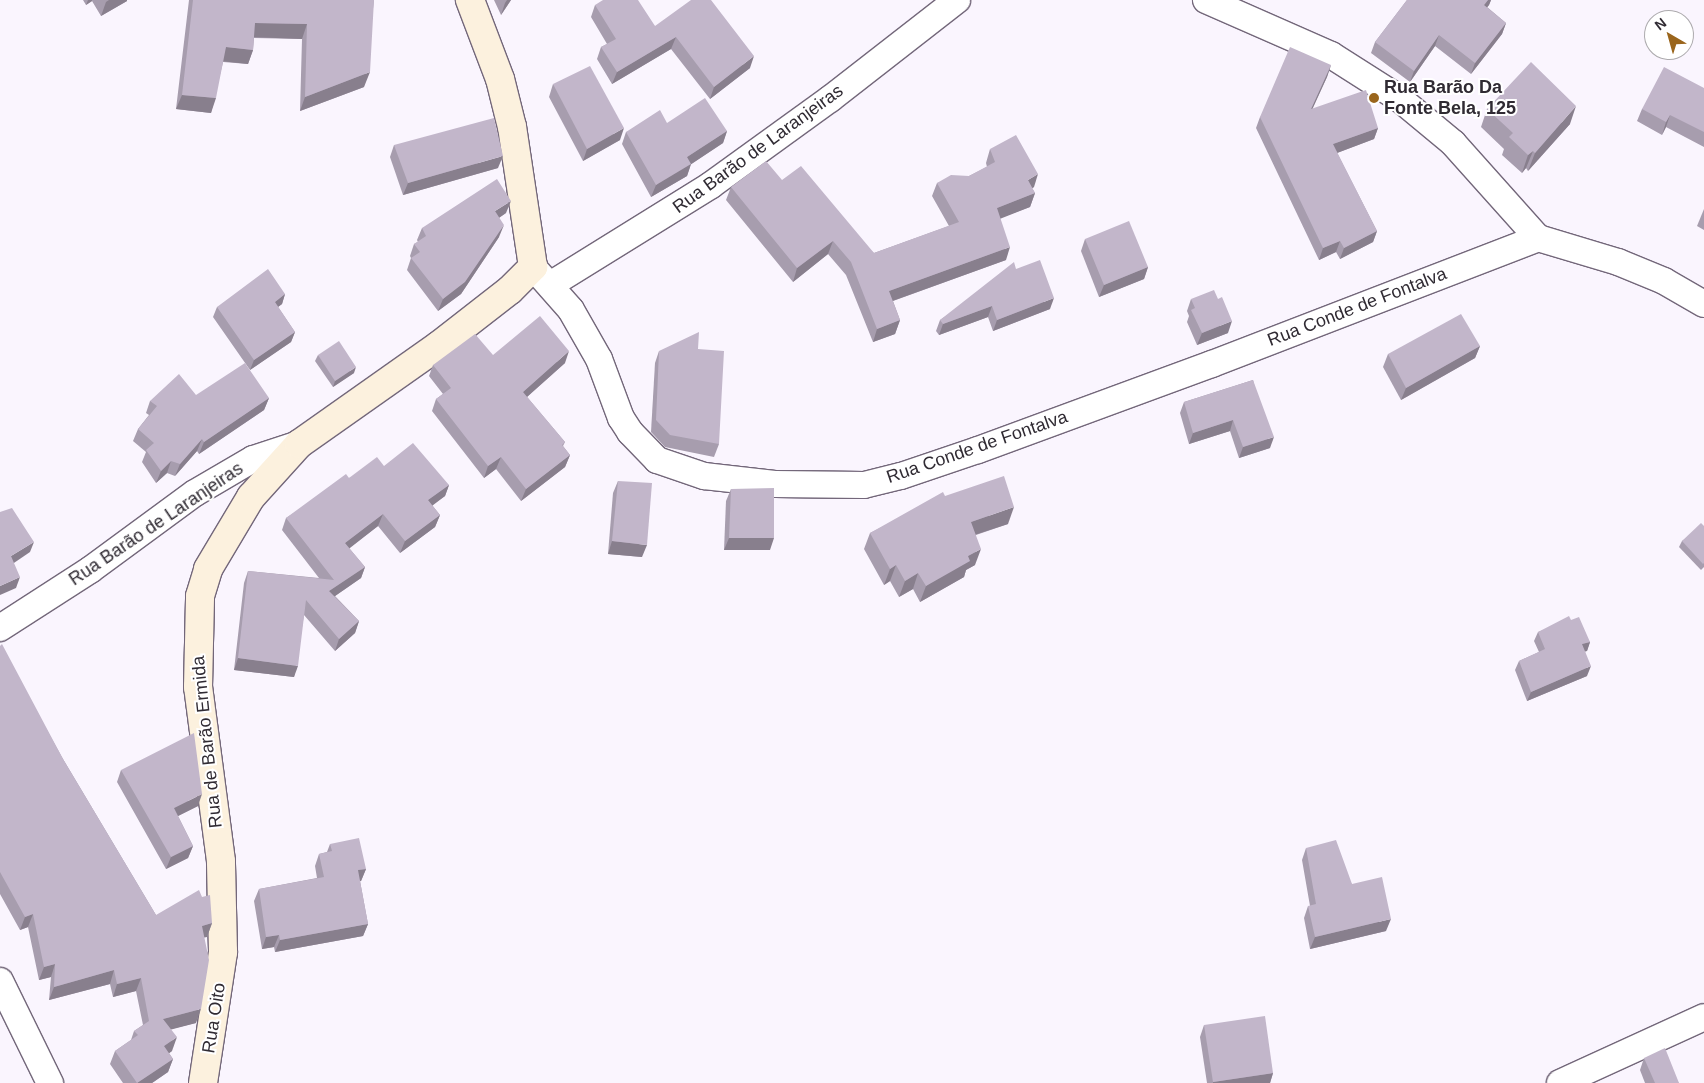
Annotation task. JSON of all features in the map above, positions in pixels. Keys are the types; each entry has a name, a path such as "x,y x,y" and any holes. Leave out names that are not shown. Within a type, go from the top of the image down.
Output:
{"main road":[{"path":"470,0 500,79 512,127 542,276"},
{"name":"Rua Barão de Laranjeiras","path":"299,444 438,346 510,290 542,276"},
{"name":"Rua de Barão Ermida","path":"223,952 221,862 198,687 200,596 208,569 229,530 251,497 299,444"},
{"name":"Rua Oito","path":"203,1083 223,952"}],"street":[{"name":"Rua Barão de Laranjeiras","path":"542,276 712,185 830,99 957,0"},
{"path":"1206,0 1331,55 1392,93 1453,143 1538,238 1618,262 1664,281 1704,304"},
{"name":"Rua Conde de Fontalva","path":"542,276 571,310 599,359 621,418 657,460 704,476 775,484 864,485 901,476 978,450 1212,364 1538,238"},
{"name":"Rua Barão de Laranjeiras","path":"0,628 90,570 195,493 253,459 299,444"},
{"path":"0,981 50,1083"},
{"path":"1560,1083 1704,1017"}],"building":[{"path":"193,0 374,0 370,72 305,97 307,24 255,23 253,50 226,47 216,98 182,95"},
{"path":"603,0 638,0 655,26 691,0 711,0 754,56 714,87 676,37 617,72 601,47 616,39 595,5"},
{"path":"1407,0 1488,0 1484,5 1506,23 1475,63 1439,35 1414,71 1375,42"},
{"path":"1290,47 1331,65 1311,109 1366,90 1378,128 1333,144 1377,231 1344,248 1340,241 1323,248 1260,117"},
{"path":"1531,62 1576,106 1535,153 1533,151 1528,155 1509,137 1513,133 1487,109"},
{"path":"590,66 624,128 587,149 553,84"},
{"path":"1664,67 1704,88 1704,132 1670,115 1666,122 1642,109"},
{"path":"705,98 727,131 687,157 691,164 656,185 626,132 660,110 667,123"},
{"path":"494,118 503,156 408,183 394,145"},
{"path":"1016,135 1038,174 1028,180 1035,193 997,208 1010,247 889,291 900,320 877,329 851,262 833,241 797,268 731,187 766,161 782,180 801,166 874,253 959,222 937,183 951,175 969,176 995,162 990,149"},
{"path":"497,179 511,201 495,211 504,225 465,282 443,299 411,258 420,252 414,244 426,236 422,228"},
{"path":"1129,221 1148,267 1104,285 1085,239"},
{"path":"1040,260 1054,298 997,320 992,306 943,324 940,320 1014,262 1016,269"},
{"path":"268,269 285,294 275,302 295,332 254,360 217,307"},
{"path":"1214,290 1218,299 1222,297 1232,321 1202,333 1191,310 1195,308 1191,299"},
{"path":"1461,314 1480,346 1406,388 1388,354"},
{"path":"540,316 569,351 523,392 565,442 562,445 570,455 526,489 501,457 488,466 436,399 451,388 433,365 475,334 493,355"},
{"path":"699,332 698,349 724,351 719,444 670,435 656,420 659,351"},
{"path":"339,341 356,367 335,381 318,355"},
{"path":"245,363 269,398 204,442 202,439 180,464 171,461 161,471 146,450 154,443 138,429 157,406 150,401 179,374 196,395"},
{"path":"1253,380 1274,437 1243,447 1233,420 1193,433 1184,402"},
{"path":"413,443 449,485 428,500 440,515 405,541 383,514 345,543 365,567 329,591 359,621 339,639 306,600 298,666 238,658 248,571 334,580 286,518 346,474 349,478 377,457 384,466"},
{"path":"1004,476 1014,507 971,522 981,549 968,556 970,561 926,586 918,573 905,581 896,565 890,569 870,533 943,492 945,496"},
{"path":"618,481 652,483 647,545 612,541"},
{"path":"774,488 774,538 729,538 731,489"},
{"path":"12,508 34,542 11,556 20,577 0,586 0,512"},
{"path":"1701,523 1704,526 1703,564 1682,541"},
{"path":"1569,616 1571,620 1579,617 1590,642 1582,644 1591,666 1531,692 1519,661 1545,649 1538,632"},
{"path":"2,644 63,759 156,915 199,890 202,897 210,895 212,923 202,926 209,960 201,1009 163,1019 177,1037 164,1046 173,1059 137,1083 115,1051 138,1035 134,1031 149,1021 141,978 117,984 114,970 54,987 55,964 44,967 33,914 25,917 0,872 0,646"},
{"path":"194,733 202,794 174,808 193,846 171,857 121,770"},
{"path":"359,838 366,869 358,870 368,924 280,940 279,935 266,937 259,889 324,877 319,854 332,851 330,844"},
{"path":"1336,840 1352,884 1382,877 1391,919 1315,937 1308,906 1316,904 1306,848"},
{"path":"1265,1016 1273,1073 1213,1082 1204,1025"},
{"path":"1665,1048 1679,1083 1655,1083 1644,1058"}],"place":[{"name":"Rua Barão Da Fonte Bela, 125","path":"1374,98"}]}
